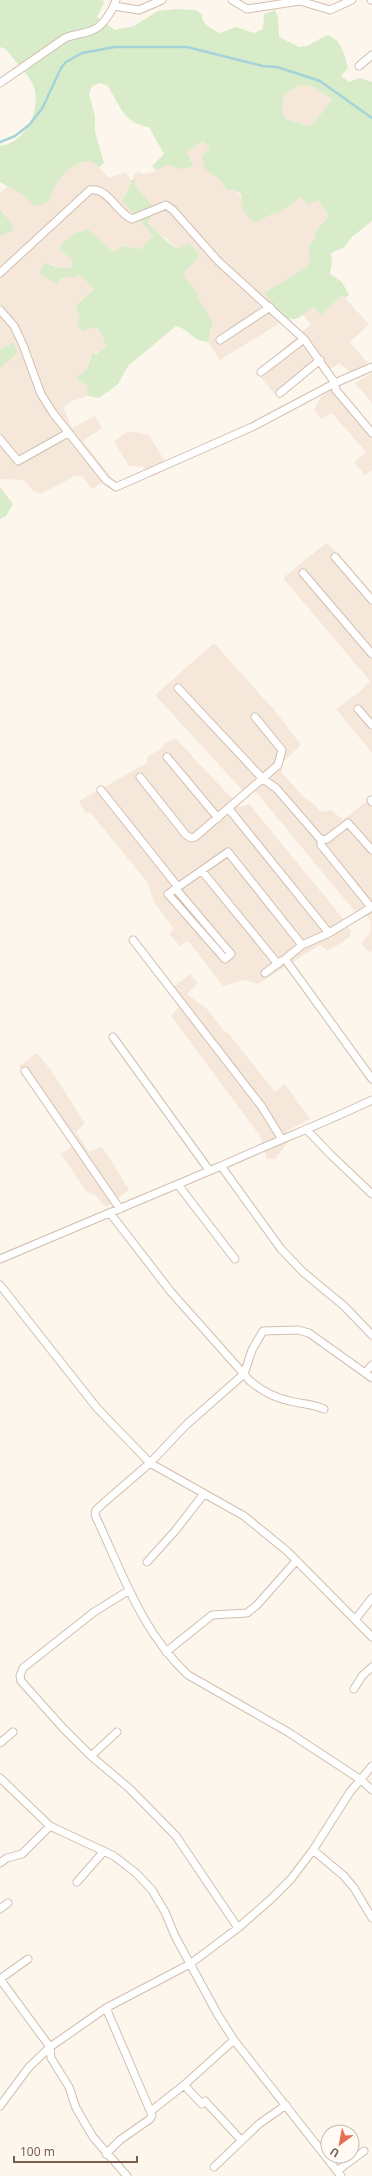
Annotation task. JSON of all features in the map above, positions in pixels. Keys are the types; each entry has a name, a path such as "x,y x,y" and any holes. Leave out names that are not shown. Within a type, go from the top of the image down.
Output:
{"street":[{"path":"0,83 65,38 74,34 92,31 99,26 115,3 139,10 162,0"},
{"path":"232,0 247,9 300,1 330,10 352,0"},
{"path":"359,66 372,55"},
{"path":"0,273 90,190 95,189 105,195 127,217 132,219 166,204 218,260 304,339 335,383 336,390 372,433"},
{"path":"220,340 270,307"},
{"path":"0,310 14,326 23,344 41,394 68,433 106,480 118,487 252,427 335,383 372,367"},
{"path":"261,372 304,339"},
{"path":"280,393 320,360"},
{"path":"0,439 18,461 68,433"},
{"path":"335,557 372,600"},
{"path":"303,573 372,654"},
{"path":"178,688 263,779 276,788 320,840 321,845 372,907 329,934 302,945 264,973"},
{"path":"358,709 372,725"},
{"path":"140,777 189,837 195,837 278,765 282,750 255,716"},
{"path":"167,757 218,818"},
{"path":"101,790 177,888 231,954 224,959 168,894 177,888 202,871 228,852 302,945"},
{"path":"229,809 329,934"},
{"path":"320,840 327,839 348,823 372,850"},
{"path":"202,871 278,964"},
{"path":"133,940 262,1107 281,1138"},
{"path":"285,959 372,1079"},
{"path":"113,1037 209,1170"},
{"path":"25,1070 120,1209"},
{"path":"0,1259 179,1186 209,1170 372,1100"},
{"path":"306,1129 372,1194"},
{"path":"221,1166 281,1249 303,1272 344,1306 372,1335"},
{"path":"179,1186 234,1259"},
{"path":"110,1213 171,1292 256,1386 270,1394 288,1401 314,1405 324,1409"},
{"path":"0,1285 97,1408 150,1463 203,1495 244,1516 287,1550 372,1638"},
{"path":"372,1378 309,1333 298,1330 271,1330 263,1332 258,1337 244,1374 186,1425 150,1463 95,1511 95,1516 128,1590 150,1631 166,1652 188,1675 288,1732 361,1780 372,1790"},
{"path":"365,1373 372,1365"},
{"path":"146,1562 174,1532 203,1495"},
{"path":"166,1652 212,1616 220,1613 247,1613 257,1605 296,1561"},
{"path":"128,1590 68,1631 58,1641 23,1668 21,1672 21,1681 63,1728 91,1756 130,1788 176,1836 238,1928"},
{"path":"355,1620 372,1598"},
{"path":"354,1689 362,1676 372,1668"},
{"path":"0,1743 13,1732"},
{"path":"91,1756 117,1732"},
{"path":"0,2106 29,2067 50,2047 106,2008 190,1964 238,1928 290,1879 313,1850 350,1792 372,1766"},
{"path":"0,1778 50,1826 104,1851 124,1863 152,1890 190,1964 218,2015 234,2040 339,2174 364,2151"},
{"path":"0,1863 7,1858 22,1854 50,1826"},
{"path":"313,1850 344,1876 354,1888 372,1918"},
{"path":"77,1882 104,1851"},
{"path":"0,1909 8,1903"},
{"path":"28,1958 0,1979 50,2047 52,2058 69,2087 76,2108 93,2137 106,2154 127,2176"},
{"path":"106,2008 151,2110 150,2119 120,2140 106,2154"},
{"path":"151,2110 184,2085 234,2040"},
{"path":"184,2085 202,2104 205,2101 241,2140"},
{"path":"214,2167 241,2140 286,2105"}],"shaded area":[{"path":"300,85 312,86 332,99 314,123 309,126 286,119 282,110 284,95"},
{"path":"203,141 210,147 205,169 220,180 227,190 236,191 244,200 274,213 281,212 301,197 318,200 329,216 319,228 315,238 308,247 310,258 307,267 264,293 285,317 280,323 220,360 208,342 212,330 205,311 198,299 197,292 183,275 189,266 197,259 177,249 166,238 158,235 148,223 152,216 152,205 135,186 133,176 139,171 142,174 153,172 162,166 169,165 177,168 193,164 187,152"},
{"path":"89,161 99,167 109,178 125,172 131,180 130,186 123,198 131,214 141,220 154,237 140,249 124,246 113,252 88,229 76,233 60,250 72,259 71,268 60,268 49,263 60,281 66,276 80,275 94,289 75,307 86,330 93,327 97,329 103,335 106,347 90,357 87,369 78,376 87,385 88,396 72,401 63,407 72,428 95,416 102,428 83,441 111,477 92,489 82,476 75,476 41,494 34,492 24,480 0,479 0,369 13,343 0,350 0,236 12,231 10,220 0,209 0,193 8,186 24,196 35,206 50,199 52,191 61,176 74,165"},
{"path":"342,295 369,324 350,342 368,363 351,373 339,363 324,374 316,366 279,399 256,372 311,324 302,314 313,307 321,315"},
{"path":"372,373 372,403 355,383"},
{"path":"337,386 372,427 372,470 365,475 354,462 366,452 332,413 321,419 314,410 321,397"},
{"path":"127,432 149,435 169,468 152,477 144,467 129,466 114,441"},
{"path":"326,543 333,548 372,594 372,753 336,709 361,691 370,681 283,578"},
{"path":"214,643 276,712 301,745 281,764 282,773 302,795 315,805 321,812 331,810 343,820 372,797 372,951 370,953 361,943 371,931 370,921 367,916 360,918 257,793 253,790 243,791 155,695"},
{"path":"175,738 240,807 249,804 341,916 351,931 350,937 328,951 320,945 258,984 244,980 223,986 188,941 180,946 169,934 174,929 154,902 147,882 90,812 85,813 79,801 147,763 147,757 160,749 165,743"},
{"path":"190,974 198,983 187,994 207,1009 275,1092 285,1084 310,1119 287,1131 288,1142 275,1159 267,1159 260,1136 171,1016 179,1007 179,1004 168,991"},
{"path":"37,1053 50,1069 85,1123 76,1132 89,1152 101,1147 109,1157 129,1190 106,1207 96,1196 86,1191 61,1154 73,1146 19,1066"}],"green space":[{"path":"0,0 103,0 104,3 97,17 115,30 134,26 158,11 176,9 195,10 202,14 203,21 208,26 220,33 236,27 254,33 263,29 264,14 275,10 278,17 279,37 299,47 307,46 327,35 332,37 342,48 348,68 341,76 349,82 360,78 372,82 372,221 352,237 343,248 331,253 332,261 330,274 342,282 349,295 345,298 342,295 321,315 313,307 302,316 293,319 288,318 278,311 264,293 307,267 310,258 308,247 315,238 316,231 329,216 318,200 308,205 301,197 281,212 274,213 254,223 244,211 242,196 238,192 227,190 220,180 205,169 202,156 210,147 203,141 187,152 193,164 191,167 180,169 169,165 155,170 152,166 164,154 149,127 133,122 127,117 107,85 99,83 92,86 89,94 95,116 95,132 104,163 99,167 89,161 72,167 59,179 49,200 43,204 35,206 24,196 0,182 0,146 9,144 24,132 33,115 36,96 34,87 29,78 6,49 0,47","holes":["300,85 312,86 332,99 314,123 309,126 286,119 282,110 284,95"]},
{"path":"135,179 135,186 152,205 152,216 148,223 177,249 189,243 199,254 196,260 183,275 197,292 199,300 213,323 208,342 195,338 185,330 176,326 128,366 118,384 99,398 88,396 87,385 77,380 78,376 87,369 92,354 96,354 106,347 102,334 98,329 92,328 82,331 77,324 80,317 75,307 94,289 80,275 74,278 70,276 62,278 57,284 40,274 41,269 45,263 60,268 71,268 72,259 60,250 62,243 76,233 88,229 113,252 124,246 140,249 153,237 146,227 122,201 130,186 131,180"},
{"path":"0,209 11,222 13,228 12,231 0,236"},
{"path":"13,342 18,352 0,369 0,350"},
{"path":"0,487 13,504 6,516 0,519"}],"waterway":[{"path":"0,142 15,136 29,125 42,109 61,68 66,62 82,53 115,47 187,47 263,66 277,67 320,81 372,118"}]}
